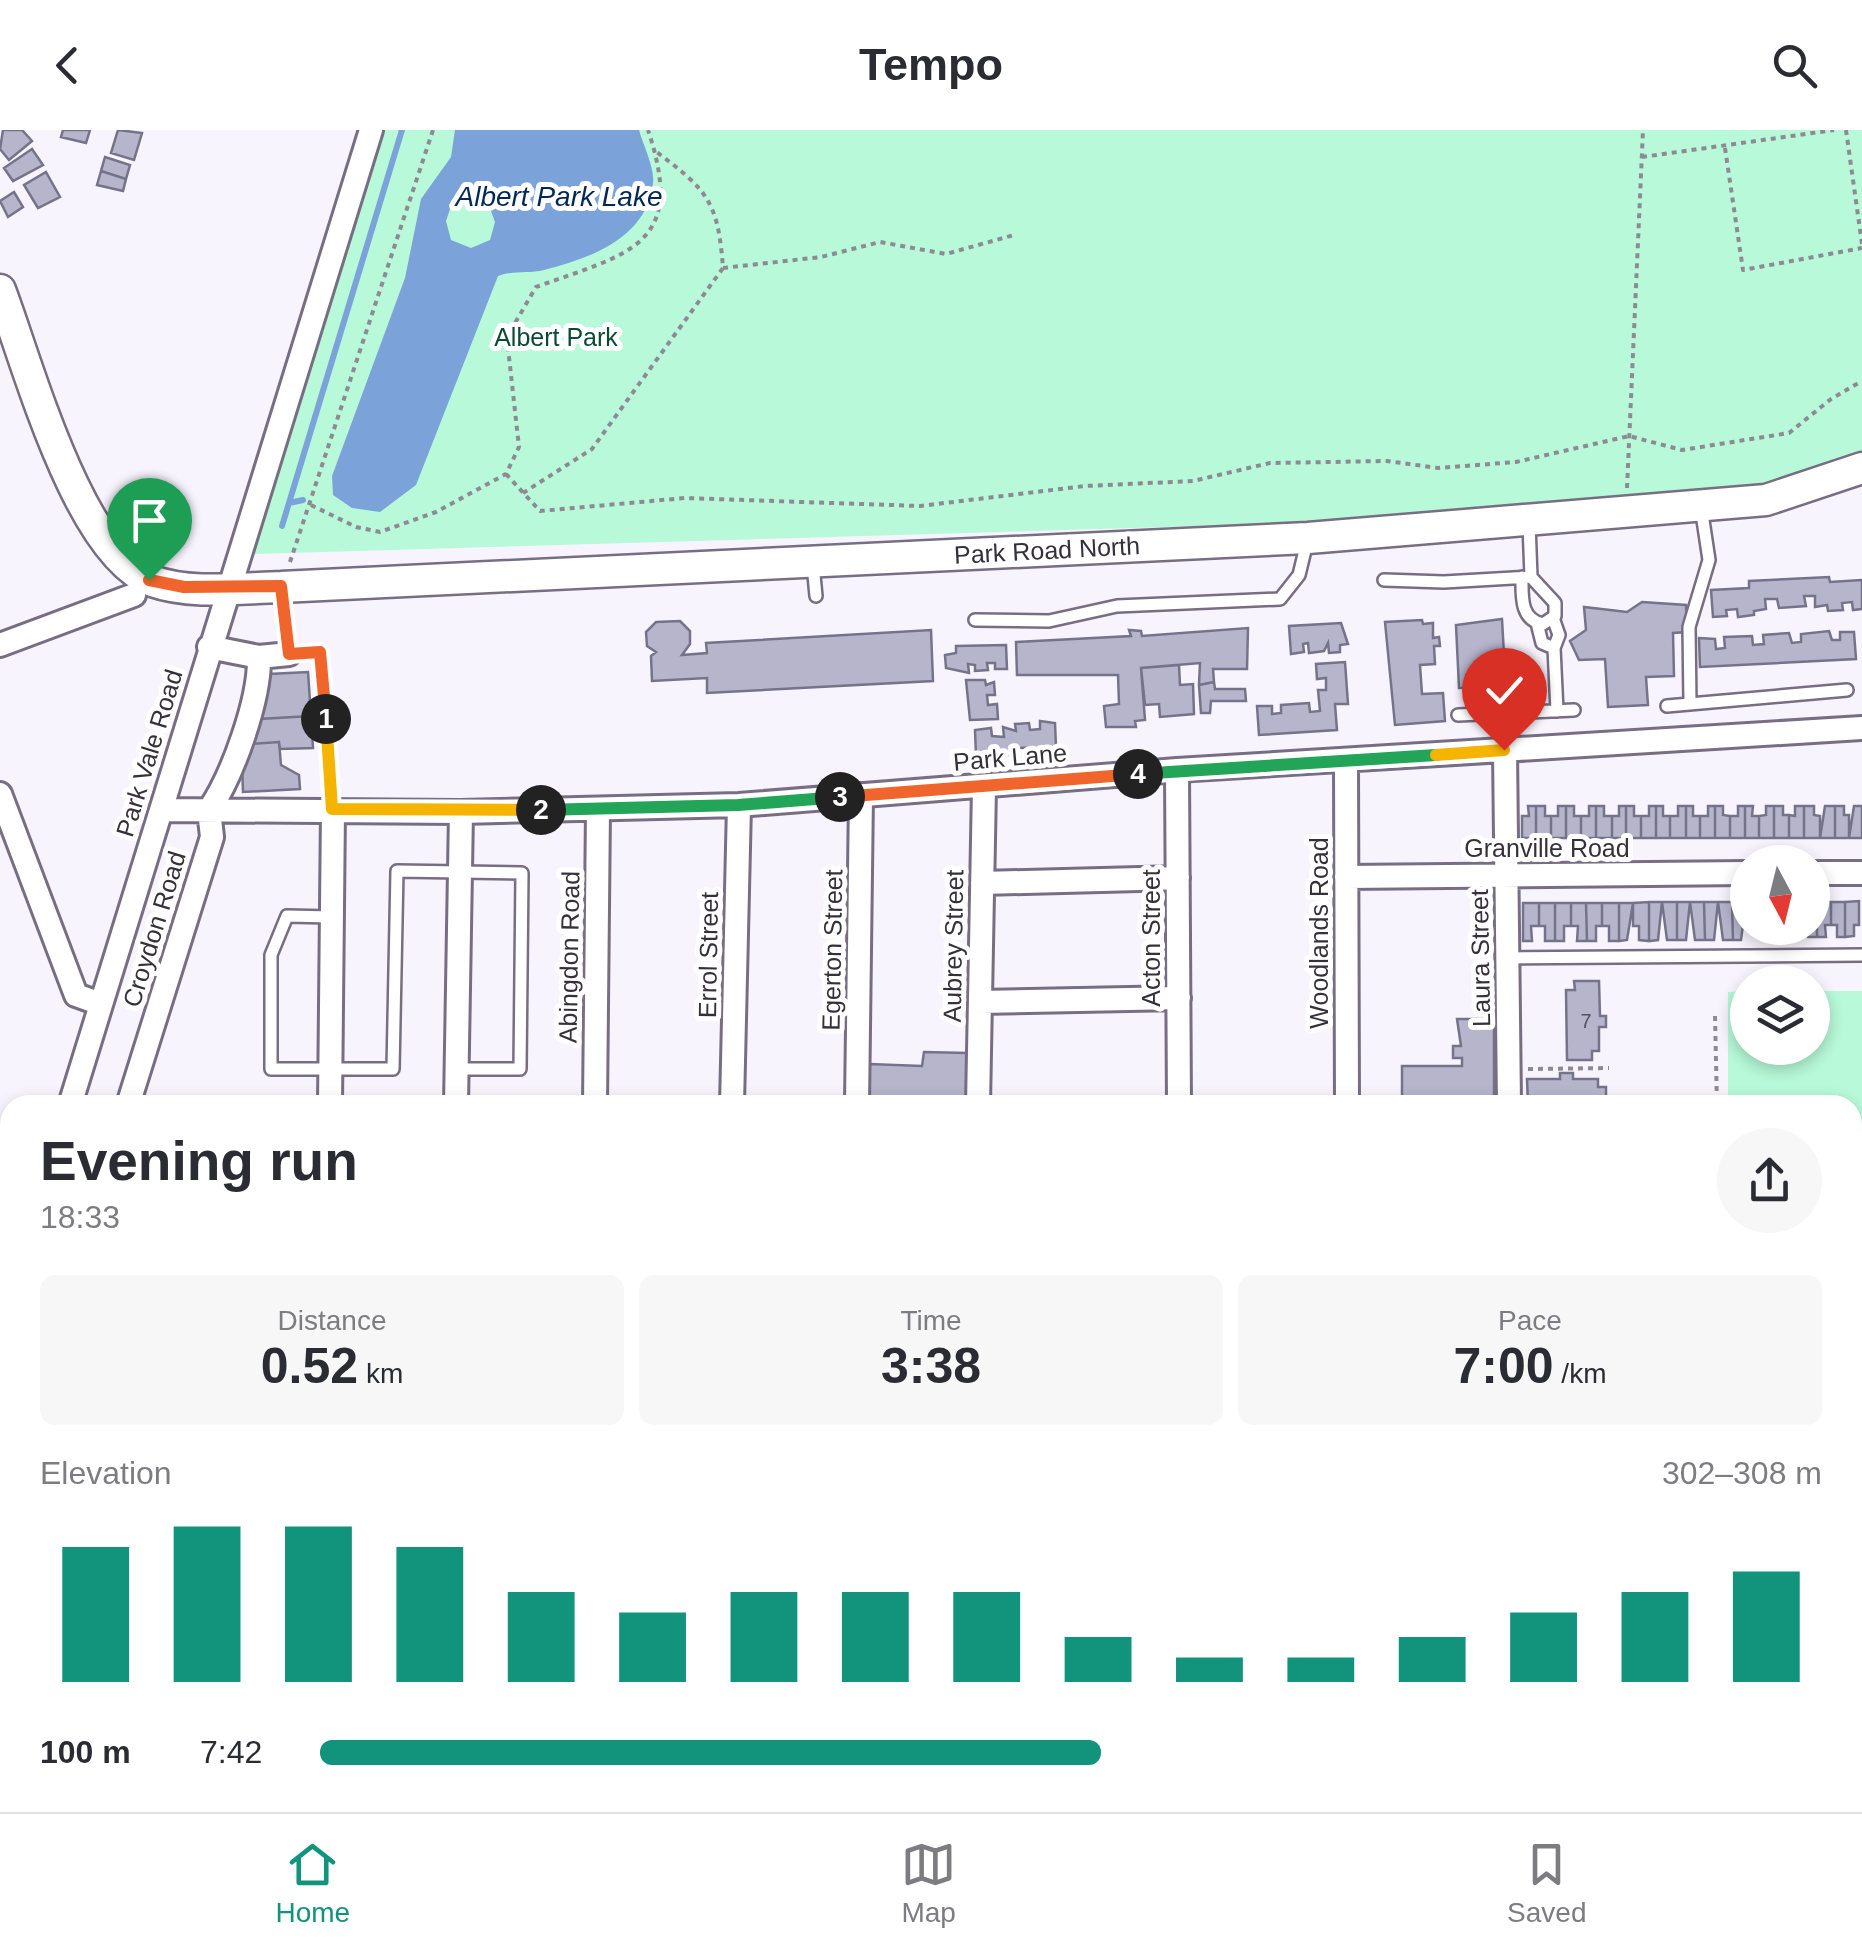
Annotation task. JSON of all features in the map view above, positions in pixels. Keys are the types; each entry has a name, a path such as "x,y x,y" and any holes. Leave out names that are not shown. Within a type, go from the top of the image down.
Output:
{"street":[{"name":"Park Vale Road","path":"73,1095 226,589 371,130"},
{"name":"Park Road North","path":"0,290 93,529 149,580 226,589 1308,538 1766,500 1862,468"},
{"path":"0,644 134,595"},
{"path":"209,647 258,656 289,654"},
{"name":"Croydon Road","path":"131,1095 212,837 209,810 225,787 260,676 258,656"},
{"name":"Park Lane","path":"161,810 461,812 738,805 1178,770 1862,728"},
{"name":"Laura Street","path":"1504,750 1509,1095"},
{"name":"Woodlands Road","path":"1346,760 1347,1095"},
{"name":"Acton Street","path":"1178,770 1179,1095"},
{"name":"Aubrey Street","path":"978,1095 984,787"},
{"path":"0,794 76,995 101,1004"},
{"name":"Egerton Street","path":"857,1095 862,796"},
{"name":"Errol Street","path":"732,1095 738,805"},
{"path":"330,1095 332,809"},
{"name":"Abingdon Road","path":"595,1095 598,809"},
{"path":"456,1095 461,812"},
{"path":"1830,873 1862,873"},
{"name":"Granville Road","path":"1346,877 1730,874"},
{"path":"982,882 1178,878"},
{"path":"980,1002 1179,998"}],"lane":[{"path":"1690,704 1689,627 1709,560 1701,507"},
{"path":"1529,520 1523,607 1537,623 1542,642 1554,648"},
{"path":"975,620 1050,621 1118,606 1280,599 1299,575 1308,538"},
{"path":"813,561 816,596"},
{"path":"1384,580 1444,582 1526,577 1553,598 1553,618 1559,635 1554,648 1557,711"},
{"path":"1537,623 1553,618"},
{"path":"289,654 320,652 332,809"},
{"path":"1667,706 1847,690"},
{"path":"1458,715 1574,710"},
{"path":"332,917 288,916 272,956 271,1068 392,1069 397,871 522,873 520,1069 457,1070"},
{"path":"1507,958 1862,955"}],"path":[{"path":"289,654 281,586 433,130"},
{"path":"311,505 356,527 380,532 436,512 506,474 519,447 508,348 515,323 536,287 624,256 659,219 663,188 648,130"},
{"path":"1626,512 1643,130"},
{"path":"1642,158 1834,130"},
{"path":"1725,148 1744,270 1862,246 1846,130"},
{"path":"523,493 592,450 723,268 718,221 701,186 654,150"},
{"path":"723,268 821,257 880,242 946,254 1014,235"},
{"path":"506,474 540,511 685,498 920,506 1085,486 1193,481 1270,463 1387,462 1438,468 1516,462 1629,436 1682,450 1789,433 1830,398 1862,381"},
{"path":"1715,1016 1717,1095"},
{"path":"1509,1069 1610,1068"}],"green space":[{"name":"Albert Park","path":"383,130 1862,130 1862,464 1775,509 253,554"},
{"path":"1830,991 1862,991 1862,1095 1728,1095 1728,992 1730,1065 1830,1065"}],"water":[{"name":"Albert Park Lake","path":"455,130 639,130 653,183 640,218 614,243 562,265 498,276 416,485 380,512 352,508 333,495 332,476 405,278 421,199 451,157","holes":["471,195 488,203 495,222 490,240 471,248 451,240 446,221 451,206"]}],"building":[{"path":"3,130 22,130 32,141 9,160 0,149"},
{"path":"63,130 90,130 86,143 61,137"},
{"path":"118,130 142,133 134,160 111,153"},
{"path":"32,149 43,165 13,181 4,168"},
{"path":"105,157 130,165 126,179 101,171"},
{"path":"101,171 126,179 123,191 97,185"},
{"path":"46,172 60,197 38,208 24,185"},
{"path":"14,192 23,207 8,217 0,201"},
{"path":"1829,577 1830,582 1862,580 1862,609 1853,610 1852,602 1842,603 1843,610 1828,611 1827,605 1815,607 1815,596 1804,596 1806,606 1779,608 1777,599 1765,599 1766,609 1754,611 1754,615 1738,617 1737,609 1726,610 1727,616 1713,617 1711,590 1749,588 1749,581"},
{"path":"1642,602 1686,605 1687,632 1673,633 1674,676 1646,677 1648,705 1608,707 1605,659 1579,660 1570,641 1586,630 1584,607 1627,612"},
{"path":"1502,619 1504,655 1515,654 1516,686 1459,688 1456,625"},
{"path":"1422,620 1423,624 1433,623 1433,638 1439,637 1440,646 1434,646 1435,664 1420,665 1422,694 1443,693 1445,721 1395,725 1385,622"},
{"path":"680,621 690,631 690,644 682,655 707,653 706,643 931,630 933,681 707,693 707,678 652,681 651,656 656,652 647,646 646,632 656,622"},
{"path":"1341,623 1348,644 1340,645 1340,652 1329,653 1328,643 1324,651 1309,653 1308,643 1303,644 1304,652 1291,654 1289,626"},
{"path":"1248,628 1247,669 1213,669 1214,682 1199,685 1200,663 1141,668 1145,720 1135,721 1136,727 1106,727 1104,706 1119,704 1118,675 1017,675 1016,642 1131,636 1129,630 1141,631 1142,636"},
{"path":"1829,631 1832,640 1840,640 1840,632 1854,632 1856,659 1700,667 1699,638 1715,639 1716,649 1725,648 1724,637 1752,636 1753,645 1764,644 1763,635 1789,633 1792,643 1801,642 1801,634"},
{"path":"1006,645 1007,669 995,669 995,663 987,663 988,670 975,671 975,665 968,664 969,673 946,668 945,655 956,653 956,646"},
{"path":"1345,662 1348,704 1335,704 1337,730 1259,735 1257,706 1272,706 1272,714 1281,713 1281,705 1309,703 1310,712 1320,711 1318,690 1326,690 1326,678 1317,679 1316,664"},
{"path":"1179,665 1180,685 1193,684 1194,714 1160,717 1159,704 1145,705 1141,668"},
{"path":"308,672 311,716 259,719 269,674"},
{"path":"966,680 985,680 986,685 994,682 995,695 987,695 988,705 997,704 998,719 970,720"},
{"path":"1214,682 1215,689 1245,689 1246,701 1211,701 1210,713 1201,713 1199,685"},
{"path":"311,716 313,748 280,749 279,742 251,744 259,719"},
{"path":"1040,721 1055,723 1056,747 1017,748 1017,755 976,756 975,730 991,728 992,736 1004,737 1003,727 1016,731 1015,724 1029,723 1030,730 1040,729"},
{"path":"279,742 281,765 299,775 300,789 243,792 242,763 251,744"},
{"path":"1528,806 1536,806 1536,838 1522,838 1522,816 1529,816"},
{"path":"1536,806 1545,806 1545,816 1551,816 1551,838 1536,838"},
{"path":"1558,806 1566,806 1566,838 1551,838 1551,816 1558,816"},
{"path":"1566,806 1574,806 1574,816 1581,816 1581,838 1566,838"},
{"path":"1589,806 1596,806 1596,838 1581,838 1581,816 1589,816"},
{"path":"1596,806 1604,806 1604,816 1612,816 1612,838 1596,838"},
{"path":"1619,806 1626,806 1626,838 1612,838 1612,816 1619,816"},
{"path":"1626,806 1634,806 1634,816 1641,816 1641,838 1626,838"},
{"path":"1649,806 1656,806 1656,838 1641,838 1641,816 1649,816"},
{"path":"1656,806 1663,806 1663,816 1670,816 1670,838 1656,838"},
{"path":"1678,806 1686,806 1686,838 1670,838 1670,816 1678,816"},
{"path":"1686,806 1693,806 1693,816 1700,816 1700,838 1686,838"},
{"path":"1708,806 1715,806 1715,838 1700,838 1700,816 1708,816"},
{"path":"1715,806 1723,806 1723,815 1730,816 1730,838 1715,838"},
{"path":"1738,806 1745,806 1745,838 1730,838 1730,816 1738,816"},
{"path":"1745,806 1753,806 1752,816 1759,816 1759,838 1745,838"},
{"path":"1766,806 1774,806 1774,838 1759,838 1759,816 1766,815"},
{"path":"1774,806 1783,806 1783,815 1789,815 1789,838 1774,838"},
{"path":"1795,806 1804,806 1804,838 1789,838 1789,815 1795,816"},
{"path":"1804,806 1814,806 1814,815 1820,816 1820,838 1804,838"},
{"path":"1825,806 1835,806 1835,838 1820,838"},
{"path":"1835,806 1844,806 1844,815 1849,815 1849,838 1835,838"},
{"path":"1854,806 1862,806 1862,838 1849,838"},
{"path":"1859,901 1859,925 1854,925 1854,936 1845,937 1845,902"},
{"path":"1649,902 1649,941 1639,940 1639,926 1633,926 1633,903"},
{"path":"1649,902 1662,902 1658,940 1649,941"},
{"path":"1662,902 1677,902 1677,940 1667,940"},
{"path":"1677,902 1690,902 1686,940 1677,940"},
{"path":"1690,902 1704,902 1705,940 1695,940"},
{"path":"1704,902 1718,902 1714,940 1705,940"},
{"path":"1718,902 1730,902 1730,940 1723,940"},
{"path":"1831,902 1845,902 1845,937 1837,937 1837,925 1831,925"},
{"path":"1523,903 1539,903 1539,926 1531,926 1532,941 1523,941"},
{"path":"1539,903 1555,903 1555,941 1545,941 1545,926 1539,926"},
{"path":"1555,903 1571,903 1571,926 1564,926 1564,941 1555,941"},
{"path":"1571,903 1586,903 1587,941 1577,941 1578,926 1571,926"},
{"path":"1586,903 1602,903 1602,926 1596,926 1596,941 1587,941"},
{"path":"1602,903 1619,903 1619,941 1609,941 1609,926 1602,926"},
{"path":"1619,903 1633,903 1627,940 1619,941"},
{"path":"1574,981 1599,981 1600,1016 1606,1016 1606,1027 1599,1027 1599,1051 1592,1051 1592,1060 1567,1060 1566,990 1575,990"},
{"path":"1457,1019 1494,1019 1494,1095 1402,1095 1402,1066 1462,1066 1462,1058 1453,1058 1453,1046 1461,1046"},
{"path":"924,1052 967,1053 968,1095 868,1095 870,1064 922,1066"},
{"path":"1560,1073 1573,1073 1573,1079 1598,1079 1598,1087 1606,1087 1606,1095 1528,1095 1527,1079 1560,1079"}],"waterway":[{"path":"282,526 402,130"},
{"path":"289,503 303,500"}],"route":[{"path":"149,580 226,589 281,586 289,654 320,652 332,809 461,812 738,805 1178,770 1504,750"}]}
